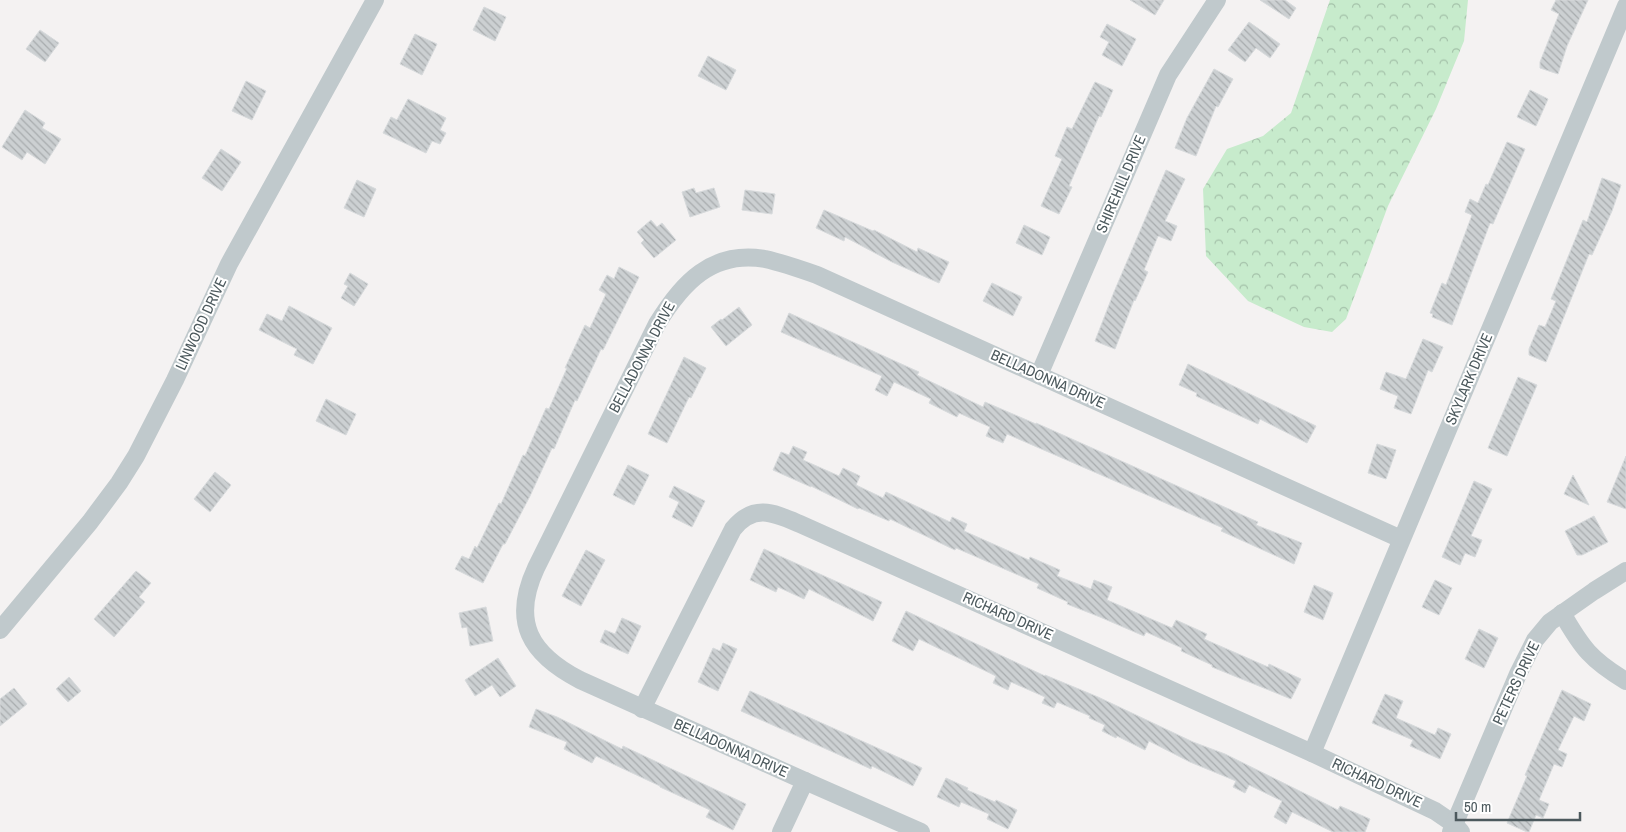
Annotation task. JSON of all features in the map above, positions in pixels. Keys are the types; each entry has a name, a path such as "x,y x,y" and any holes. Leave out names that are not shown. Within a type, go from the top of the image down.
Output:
{"street":[{"name":"LINWOOD DRIVE","path":"0,630 90,522 136,456 171,388 229,264 375,0"},
{"name":"SHIREHILL DRIVE","path":"1039,375 1168,75 1217,0"},
{"name":"SKYLARK DRIVE","path":"1312,752 1626,6"},
{"name":"BELLADONNA DRIVE","path":"921,832 805,782 580,680 554,665 536,647 524,608 529,583 656,324 682,287 697,274 724,260 763,259 817,275 1401,539"},
{"name":"RICHARD DRIVE","path":"642,708 733,529 751,514 767,512 800,524 1312,752 1435,812 1455,830"},
{"name":"PETERS DRIVE","path":"1455,830 1529,652 1542,629 1562,613 1626,571"},
{"path":"1562,613 1586,651 1607,669 1626,681"},
{"path":"781,832 805,782"}],"green space":[{"path":"1330,0 1468,0 1464,41 1436,109 1388,206 1346,319 1332,332 1304,327 1248,301 1206,256 1203,189 1227,149 1263,136 1291,113"}],"building":[{"path":"1130,0 1164,0 1155,15"},
{"path":"1260,0 1285,0 1296,8 1289,19"},
{"path":"1556,0 1588,0 1567,46 1558,74 1540,68 1540,62 1559,14 1551,10"},
{"path":"484,7 506,17 495,41 473,30"},
{"path":"1249,22 1280,44 1270,58 1256,48 1245,62 1228,50"},
{"path":"1107,24 1136,39 1122,66 1102,55 1109,42 1100,37"},
{"path":"40,30 59,43 45,62 26,49"},
{"path":"415,34 437,44 422,75 400,64"},
{"path":"708,56 736,70 726,90 698,76"},
{"path":"1214,69 1233,79 1218,107 1216,106 1196,156 1175,148 1187,118"},
{"path":"246,81 266,91 252,120 232,111"},
{"path":"1095,82 1113,90 1101,117 1099,116 1069,186 1072,187 1059,214 1041,206 1062,159 1055,156 1067,127 1072,129"},
{"path":"1530,90 1548,99 1536,126 1517,117"},
{"path":"408,99 446,118 440,130 446,133 440,144 432,141 426,153 383,133 391,117 397,120"},
{"path":"25,110 45,123 42,128 61,139 45,164 27,152 22,160 2,147"},
{"path":"1507,142 1525,149 1493,224 1490,223 1452,325 1432,317 1433,314 1430,313 1442,283 1446,285 1472,215 1465,212 1470,199 1478,203"},
{"path":"221,149 241,162 222,191 202,178"},
{"path":"1166,170 1185,179 1165,221 1177,226 1171,241 1158,236 1144,270 1148,272 1134,300 1115,349 1095,341"},
{"path":"1602,178 1621,185 1612,211 1592,255 1589,254 1546,362 1529,355 1529,349 1539,325 1545,327 1556,301 1551,299 1583,220 1587,222"},
{"path":"357,180 376,189 364,217 344,208"},
{"path":"694,188 696,193 714,188 720,207 690,217 682,192"},
{"path":"745,190 775,194 772,214 742,210"},
{"path":"824,210 874,230 917,252 918,248 949,262 939,283 892,262 845,237 844,241 816,228"},
{"path":"651,220 657,227 662,223 676,240 654,258 641,243 644,240 637,232"},
{"path":"1024,225 1050,237 1042,255 1016,243"},
{"path":"619,267 639,277 603,350 601,349 577,401 575,400 554,449 552,448 530,496 483,583 455,569 462,556 469,559 475,546 477,548 499,503 501,504 546,408 549,409 585,325 590,328 606,294 599,290 607,275 614,279"},
{"path":"350,273 368,284 354,306 341,298 348,286 344,284"},
{"path":"992,283 1022,297 1013,316 983,301"},
{"path":"289,306 332,328 313,364 294,355 297,349 259,330 267,314 282,321"},
{"path":"739,307 752,325 726,346 711,327"},
{"path":"789,313 919,372 917,375 983,407 985,402 1036,423 1258,522 1256,525 1302,543 1294,564 1221,531 1223,528 1007,434 1003,443 986,436 990,427 959,413 957,417 929,403 931,399 894,382 887,396 875,390 882,376 781,332"},
{"path":"1423,339 1443,347 1432,372 1428,370 1411,414 1394,408 1398,396 1380,389 1386,372 1406,379"},
{"path":"684,357 706,368 691,398 689,397 667,443 648,434"},
{"path":"1188,364 1316,426 1307,443 1260,419 1258,424 1196,396 1197,393 1179,385"},
{"path":"1518,377 1537,385 1507,456 1488,448"},
{"path":"326,399 356,414 346,435 316,421"},
{"path":"1377,444 1396,450 1386,479 1368,473"},
{"path":"793,446 807,452 803,460 839,476 843,468 860,476 856,485 883,498 886,492 950,522 952,517 967,524 964,531 1029,560 1030,557 1060,570 1057,576 1091,589 1094,580 1112,587 1107,600 1172,628 1176,620 1207,634 1204,639 1268,667 1269,664 1301,679 1291,699 1212,667 1212,665 1181,651 1182,648 1146,632 1144,636 1067,604 1068,602 1037,588 1039,584 956,548 955,550 890,519 889,521 858,509 773,470 781,452 789,455"},
{"path":"1626,456 1626,509 1607,502"},
{"path":"628,465 649,475 634,505 613,495"},
{"path":"215,472 231,485 210,512 194,499"},
{"path":"1573,475 1589,505 1564,494"},
{"path":"1474,481 1492,489 1471,536 1482,540 1475,557 1465,553 1460,565 1442,557"},
{"path":"674,486 705,501 692,527 672,517 679,502 669,497"},
{"path":"1594,516 1608,542 1582,555 1577,555 1565,531"},
{"path":"764,549 882,602 873,621 809,589 804,599 778,587 776,592 750,580"},
{"path":"586,550 605,560 581,606 562,596"},
{"path":"136,571 151,583 139,597 145,602 114,637 94,619"},
{"path":"1435,580 1452,588 1439,615 1422,607"},
{"path":"1314,585 1333,593 1323,620 1304,612"},
{"path":"486,607 493,641 470,646 467,627 462,628 459,613"},
{"path":"906,611 1045,676 1098,697 1193,742 1225,754 1338,810 1340,806 1370,819 1365,832 1333,832 1292,812 1286,824 1274,817 1282,801 1249,785 1245,793 1233,787 1236,781 1190,762 1149,741 1145,750 1117,736 1116,738 1102,731 1105,725 1089,718 1090,716 1057,702 1054,708 1042,703 1045,697 1011,682 1008,690 993,683 996,676 919,639 913,651 892,641"},
{"path":"622,618 641,626 628,654 600,642 605,630 615,634"},
{"path":"1479,629 1498,638 1484,668 1465,659"},
{"path":"723,643 737,649 718,691 698,682 713,648 720,651"},
{"path":"498,658 516,686 500,697 492,685 475,696 465,680"},
{"path":"69,677 81,691 68,702 56,689"},
{"path":"14,688 27,704 0,726 0,699"},
{"path":"1562,690 1591,704 1584,721 1574,716 1558,750 1567,754 1562,767 1554,764 1539,800 1549,804 1543,818 1536,815 1529,832 1527,832 1507,823 1527,776 1525,775"},
{"path":"750,691 922,768 913,786 872,766 871,769 741,711"},
{"path":"1385,694 1403,701 1396,718 1435,735 1438,728 1451,734 1440,759 1410,746 1413,740 1372,723"},
{"path":"536,709 557,717 622,749 623,746 746,804 733,830 706,817 710,810 660,786 596,756 592,763 564,749 567,742 529,727"},
{"path":"946,778 968,788 967,790 1017,810 1008,829 987,819 989,814 961,802 959,807 937,797"}]}
